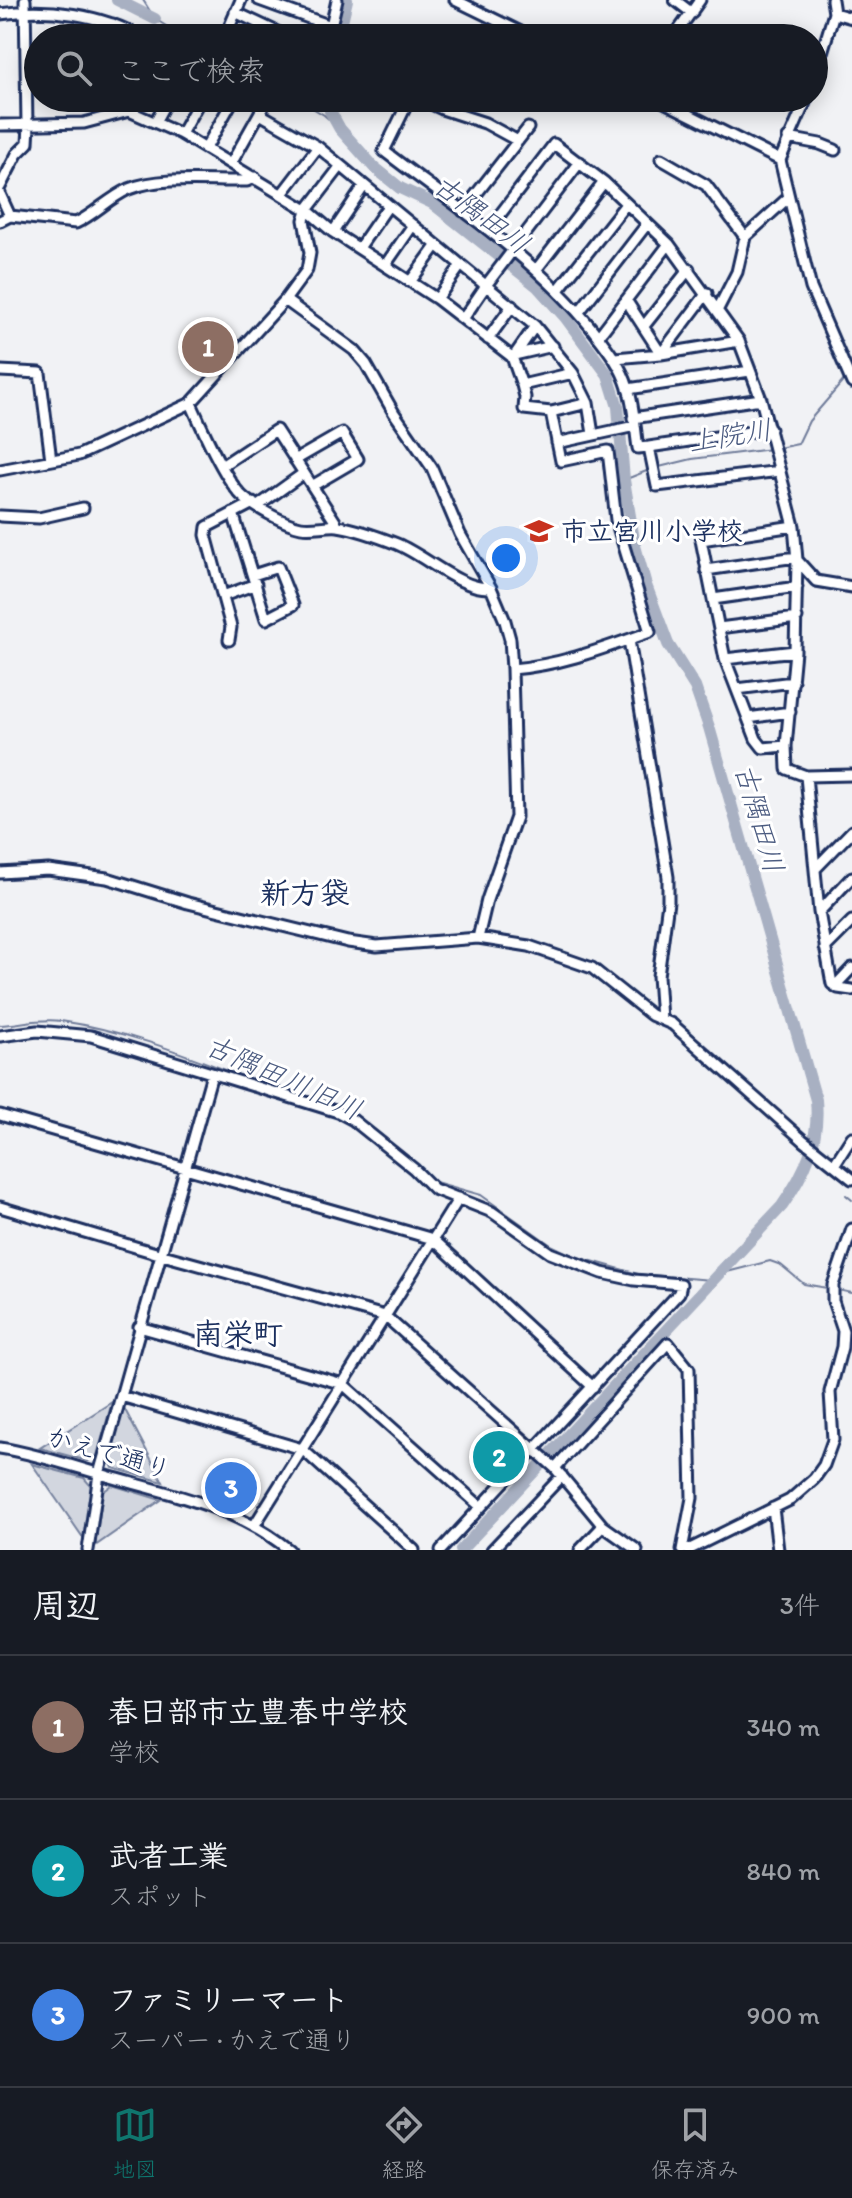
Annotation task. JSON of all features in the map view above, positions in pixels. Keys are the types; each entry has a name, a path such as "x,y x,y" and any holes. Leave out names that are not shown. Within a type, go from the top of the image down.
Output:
{"street":[{"path":"230,24 241,0"},
{"path":"259,0 325,24"},
{"path":"331,24 337,0"},
{"path":"455,0 504,24"},
{"path":"675,0 692,13"},
{"path":"684,24 700,0"},
{"path":"828,33 834,13 832,0"},
{"path":"0,14 25,5 113,24"},
{"path":"235,12 260,24"},
{"path":"834,13 852,18"},
{"path":"0,187 10,173 17,154 28,143 28,112"},
{"path":"0,125 84,123 124,112"},
{"path":"131,112 232,162 437,299 513,356 525,397 524,409 551,412 588,403"},
{"path":"155,122 160,112"},
{"path":"181,134 193,112"},
{"path":"206,148 226,112"},
{"path":"232,162 261,112"},
{"path":"272,112 535,326 573,373 588,403 593,434"},
{"path":"403,112 384,151 489,229 559,289 579,312 615,358 628,389 638,448 770,429"},
{"path":"451,112 485,123 518,141"},
{"path":"684,112 780,160"},
{"path":"800,112 780,160 811,288 852,383"},
{"path":"463,211 528,128"},
{"path":"788,138 835,150"},
{"path":"489,229 554,144 604,182 669,244 718,309 739,341 761,399 794,526 797,618 786,746 787,769 806,776 852,775"},
{"path":"282,194 318,147"},
{"path":"661,159 706,185 745,237"},
{"path":"463,319 580,162"},
{"path":"0,470 79,455 191,403 285,300 307,270 310,253 304,220 307,210 340,167"},
{"path":"0,194 5,218 76,223 131,188 157,182 247,181 255,177"},
{"path":"536,270 604,182"},
{"path":"333,232 364,186"},
{"path":"718,309 737,272 745,237 789,197"},
{"path":"559,289 626,204"},
{"path":"359,248 388,206"},
{"path":"579,312 647,224"},
{"path":"386,264 413,225"},
{"path":"598,337 669,244"},
{"path":"410,282 437,245"},
{"path":"437,299 461,265"},
{"path":"644,326 689,269"},
{"path":"661,354 707,293"},
{"path":"285,300 354,350 366,364 394,413 432,468 460,534 491,588 510,639 516,817 487,900 478,938"},
{"path":"626,300 661,354"},
{"path":"488,339 512,306"},
{"path":"513,356 535,326"},
{"path":"615,358 739,341"},
{"path":"513,356 553,346"},
{"path":"0,371 40,373 51,460"},
{"path":"628,389 750,371"},
{"path":"522,385 573,373"},
{"path":"557,443 634,422 761,399"},
{"path":"191,403 242,496 255,505 301,527 338,526 397,544 471,586 491,588"},
{"path":"512,669 544,666 650,632 616,520 608,451 561,461 551,412"},
{"path":"223,465 276,430 338,526"},
{"path":"295,460 342,433 358,459 312,486"},
{"path":"649,447 657,486 780,471"},
{"path":"229,640 231,627 206,535 207,527 255,505 304,473"},
{"path":"0,516 39,518 83,508"},
{"path":"223,596 254,579 278,567 293,605 266,619 254,579 233,513"},
{"path":"786,746 763,748 756,739 725,659 701,540 794,526"},
{"path":"706,570 796,558"},
{"path":"796,558 816,581 852,587"},
{"path":"713,599 797,587"},
{"path":"719,628 797,618"},
{"path":"629,640 668,877 668,902 658,976 661,1019"},
{"path":"725,659 795,651"},
{"path":"737,689 793,682"},
{"path":"748,718 790,712"},
{"path":"806,776 819,912 832,984 852,990"},
{"path":"816,868 851,835"},
{"path":"0,873 48,870 107,878 188,903 348,942 377,946 478,938 529,946 575,960 592,968 651,1015 672,1024 804,1141 852,1179"},
{"path":"819,912 852,877"},
{"path":"825,948 852,921"},
{"path":"835,986 852,968"},
{"path":"0,1036 37,1031 91,1036 338,1112 353,1120 434,1189 492,1212 550,1253 576,1264 634,1280 681,1284 679,1293 537,1452 441,1550"},
{"path":"88,1550 99,1474 212,1074"},
{"path":"0,1115 433,1239 593,1387"},
{"path":"834,1165 852,1137"},
{"path":"254,1526 459,1198"},
{"path":"0,1207 385,1316 558,1472 603,1526 637,1550"},
{"path":"688,1550 803,1490 814,1479 830,1453 834,1429 830,1392 843,1331 833,1301 833,1285 852,1229"},
{"path":"139,1327 343,1384 481,1507"},
{"path":"492,1550 668,1343 689,1369 692,1498 682,1550"},
{"path":"121,1396 302,1449 414,1550"},
{"name":"かえで通り","path":"0,1448 198,1501 254,1526 289,1550"},
{"path":"773,1508 778,1550"},
{"path":"580,1550 603,1526"}],"shaded area":[{"path":"112,1402 97,1456 88,1461 40,1448"},
{"path":"123,1406 163,1482 113,1468 109,1459"},
{"path":"32,1464 84,1478 91,1486 84,1539"},
{"path":"112,1485 161,1500 95,1546 103,1492"}],"waterway":[{"path":"117,0 155,19"},
{"path":"143,0 155,19 163,24"},
{"name":"古隅田川","path":"341,24 347,0"},
{"path":"319,112 340,129"},
{"name":"古隅田川","path":"331,112 340,129 374,167 400,188 432,203 537,286 565,317 608,375 618,407 624,480 635,546 646,585 668,644 695,687 709,727 816,1100 816,1129 809,1156 782,1206 461,1550"},
{"name":"上院川","path":"778,448 798,444 809,421 845,379"},
{"name":"上院川","path":"655,468 692,459 771,449"},
{"name":"上院川","path":"624,480 649,470"},
{"name":"古隅田川旧川","path":"0,1025 53,1020 87,1026 164,1047 265,1085"},
{"name":"古隅田川旧川","path":"432,1181 481,1195 551,1245 574,1256 638,1274 712,1280 727,1272 770,1261 781,1265 804,1284 827,1288"},
{"path":"846,1195 852,1200"},
{"path":"838,1290 852,1293"}],"place":[{"name":"春日部市立豊春中学校","path":"208,347"},
{"name":"市立宮川小学校","path":"539,531"},
{"name":"武者工業","path":"499,1457"},
{"name":"ファミリーマート","path":"231,1488"}],"district":[{"name":"新方袋","path":"305,893"},
{"name":"南栄町","path":"238,1334"}]}
